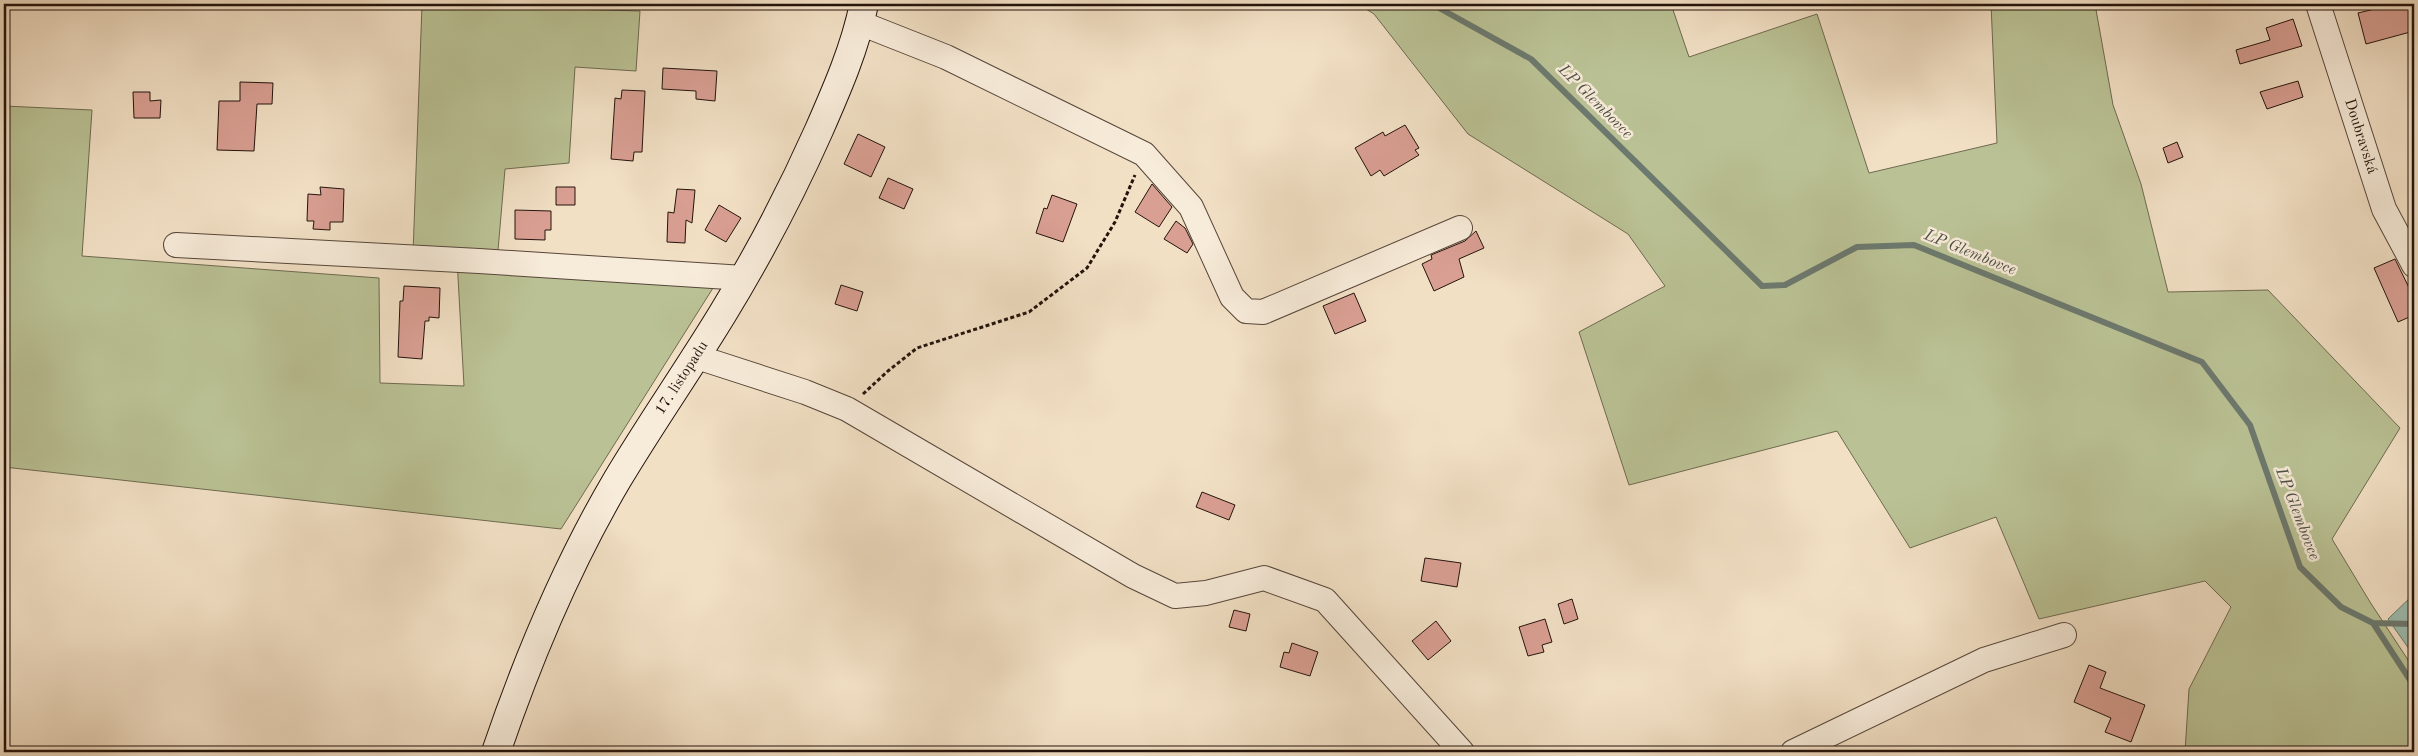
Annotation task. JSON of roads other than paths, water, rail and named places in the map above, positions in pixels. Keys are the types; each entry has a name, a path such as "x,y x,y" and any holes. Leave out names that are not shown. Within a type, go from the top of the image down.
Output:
{"main road":[{"name":"17. listopadu","path":"496,752 535,648 593,524 617,481 744,278 805,162 843,75 862,13"}],"street":[{"name":"Doubravská","path":"2318,4 2384,209 2414,264"},
{"path":"862,13 946,57 1144,154 1190,207 1232,297 1246,311 1263,312 1460,228"},
{"path":"176,245 479,260 744,278"},
{"path":"694,356 805,392 847,409 1133,576 1175,596 1206,593 1264,578 1325,600 1462,752"},
{"path":"1793,752 1984,660 2064,635"}],"waterway":[{"name":"LP Glembovce","path":"1432,4 1531,59 1762,286 1785,285 1857,247 1914,245 2202,362 2250,425 2300,567 2341,607 2373,623 2414,686"},
{"path":"2373,623 2413,624 2414,626"}]}
